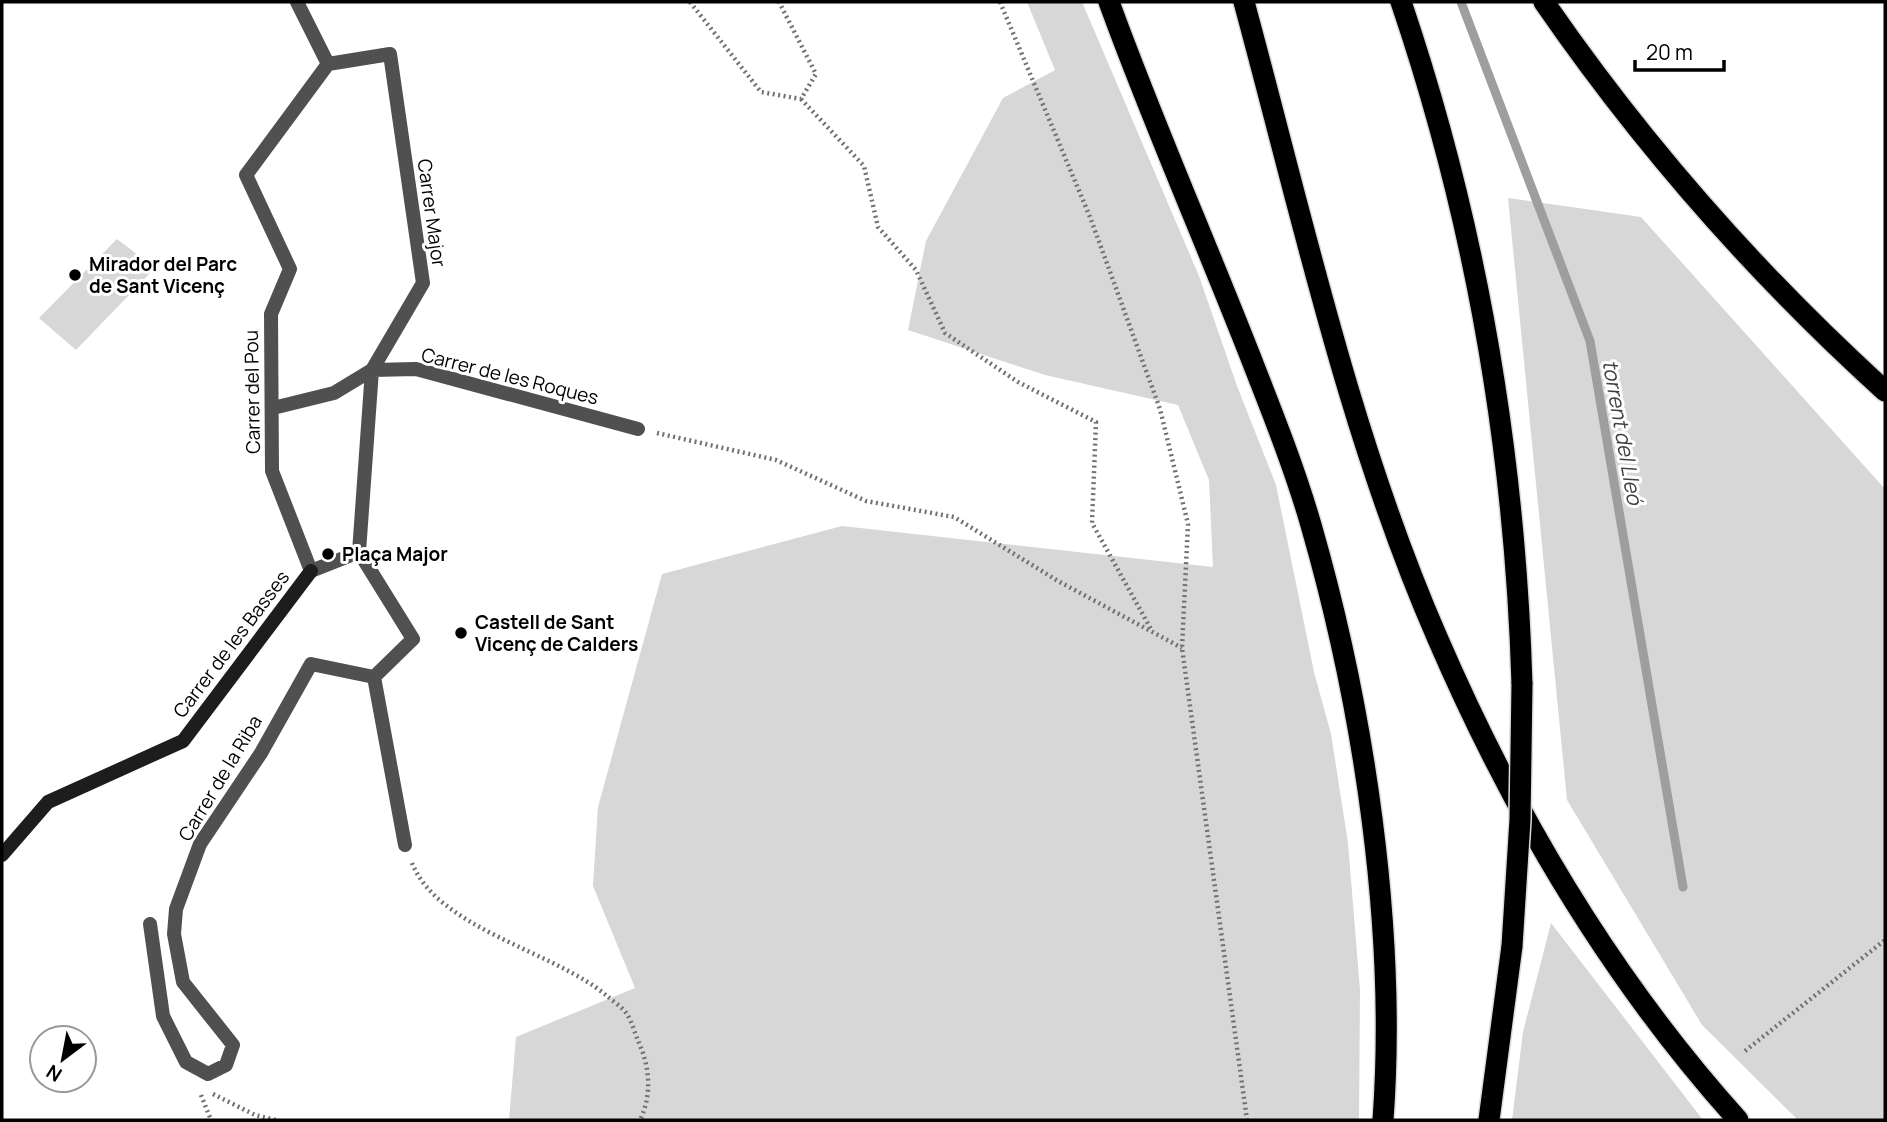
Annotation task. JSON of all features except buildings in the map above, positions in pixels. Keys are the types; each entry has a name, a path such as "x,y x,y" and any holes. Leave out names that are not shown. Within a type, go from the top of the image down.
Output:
{"highway":[{"path":"1109,2 1277,425 1311,524 1334,617 1364,766 1377,872 1384,988 1383,1120"},
{"path":"1244,2 1356,409 1436,635 1499,769 1577,906 1635,990 1738,1120"},
{"path":"1401,2 1455,181 1488,334 1515,542 1522,684 1520,808 1512,946 1489,1120"},
{"path":"1545,2 1645,135 1717,221 1795,306 1885,391"}],"street":[{"path":"297,2 328,65"},
{"name":"Carrer Major","path":"328,65 390,54 423,283 372,370 359,552"},
{"name":"Carrer del Pou","path":"311,571 272,471 271,314 290,269 246,175 328,65"},
{"name":"Carrer de les Roques","path":"372,370 416,369 638,429"},
{"path":"273,408 334,393 372,370"},
{"path":"311,571 359,552 413,639 374,677 405,845"},
{"name":"Carrer de les Basses","path":"2,855 48,802 183,741 311,571"},
{"name":"Carrer de la Riba","path":"150,924 163,1016 186,1062 208,1074 226,1065 233,1045 183,982 174,934 176,909 200,844 261,753 311,664 374,677"}],"path":[{"path":"690,2 761,92 801,99 864,166 878,227 916,270 945,333 1018,382 1096,422 1092,523 1152,631"},
{"path":"779,2 816,75 801,99"},
{"path":"1000,2 1090,217 1160,409 1188,524 1182,648 1247,1120"},
{"path":"638,429 776,460 866,501 954,517 1058,581 1182,648"},
{"path":"405,845 418,879 433,897 488,931 585,977 626,1012 646,1059 649,1102 640,1120"},
{"path":"1745,1051 1885,940"},
{"path":"197,1087 255,1115 276,1120"}],"shaded area":[{"path":"1027,2 1082,2 1199,276 1237,386 1276,485 1314,672 1331,734 1348,843 1360,990 1359,1120 509,1120 516,1037 635,988 593,886 598,807 662,574 842,526 1213,567 1209,480 1178,405 1045,375 908,330 926,241 1003,98 1055,70"},
{"path":"1508,198 1641,217 1885,489 1885,1120 1798,1120 1702,1025 1567,800"},
{"path":"117,239 155,268 76,350 39,318"},
{"path":"1551,923 1703,1120 1512,1120 1523,1032"}],"waterway":[{"name":"torrent del Lleó","path":"1461,2 1590,341 1683,887"}],"place":[{"name":"Mirador del Parc de Sant Vicenç","path":"75,275"},
{"name":"Plaça Major","path":"328,554"},
{"name":"Castell de Sant Vicenç de Calders","path":"461,633"}]}
